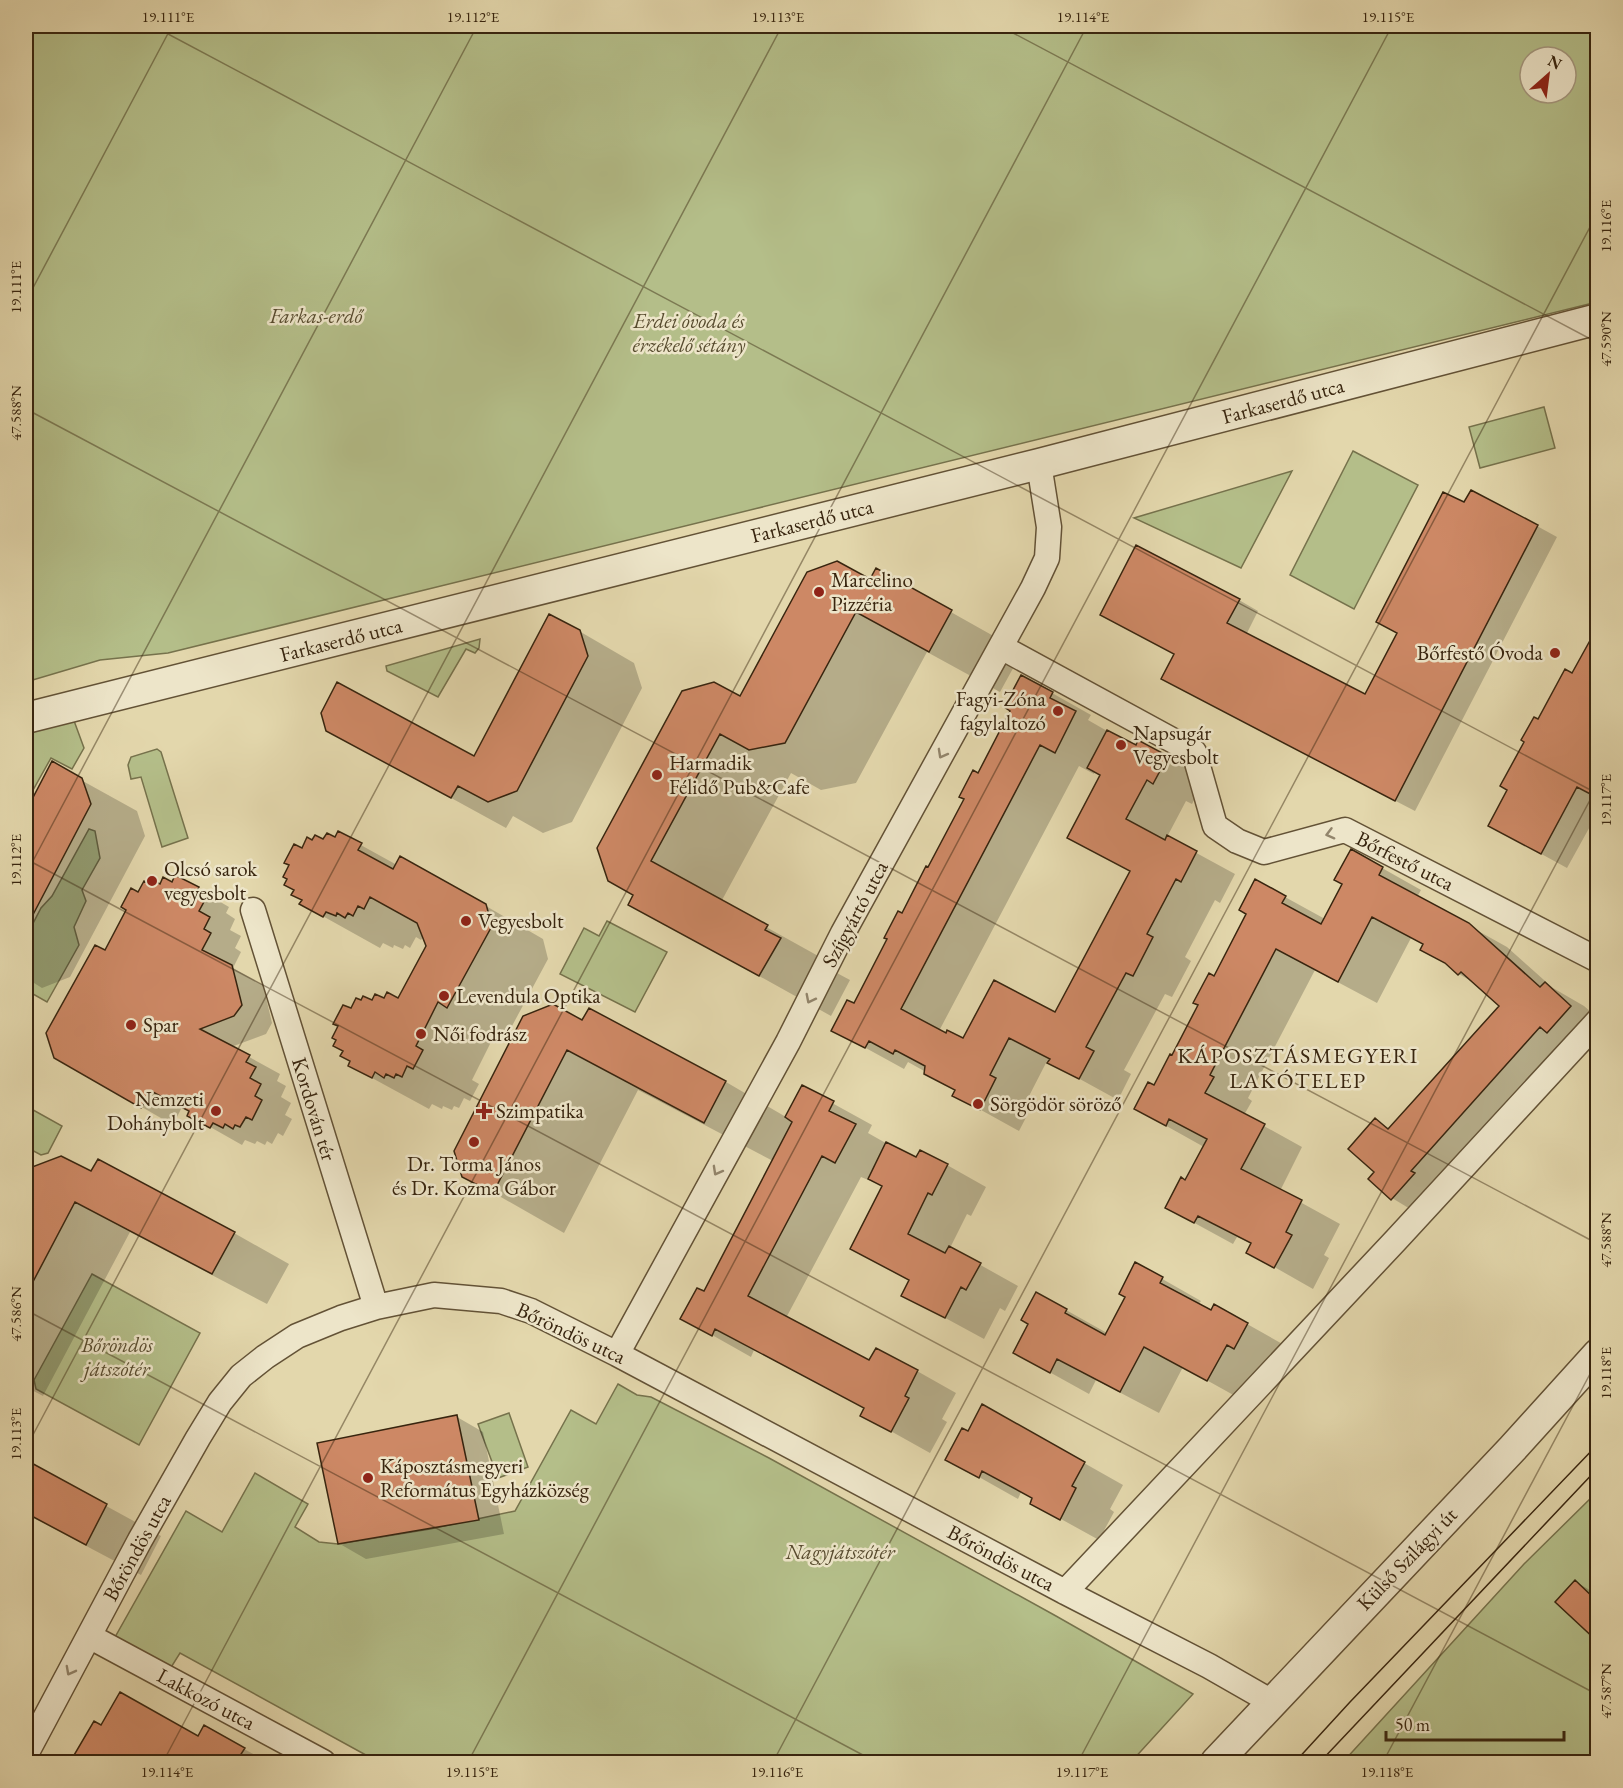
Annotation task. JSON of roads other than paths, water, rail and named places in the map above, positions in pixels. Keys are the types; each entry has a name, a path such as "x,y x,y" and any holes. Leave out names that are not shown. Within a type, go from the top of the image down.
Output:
{"street":[{"name":"Farkaserdő utca","path":"26,718 1039,464 1598,320"},
{"name":"Szíjgyártó utca","path":"617,1354 788,1042 843,933 1034,588 1047,558 1049,527 1039,464"},
{"name":"Bőrfestő utca","path":"1001,648 1194,752 1215,826 1237,841 1264,852 1345,830 1598,960"},
{"name":"Kordován tér","path":"253,910 376,1307"},
{"path":"1065,1592 1554,1071 1598,1021"},
{"name":"Bőröndös utca","path":"26,1754 158,1509 220,1402 241,1376 297,1336 376,1307 434,1295 501,1301 531,1311 617,1354 1065,1592 1209,1665 1272,1702"},
{"name":"Külső Szilágyi út","path":"1216,1762 1512,1449 1598,1354"},
{"name":"Lakkozó utca","path":"89,1636 323,1762"}],"tram line":[{"path":"1295,1762 1598,1444"},
{"path":"1320,1762 1598,1468"}],"place":[{"name":"Marcelino Pizzéria","path":"819,592"},
{"name":"Bőrfestő Óvoda","path":"1555,653"},
{"name":"Fagyi-Zóna fagylaltozó","path":"1058,711"},
{"name":"Napsugár Vegyesbolt","path":"1121,745"},
{"name":"Harmadik Félidő Pub&Cafe","path":"657,775"},
{"name":"Olcsó sarok vegyesbolt","path":"152,881"},
{"name":"Vegyesbolt","path":"466,921"},
{"name":"Levendula Optika","path":"444,996"},
{"name":"Spar","path":"131,1025"},
{"name":"Női fodrász","path":"421,1034"},
{"name":"Sörgödör söröző","path":"978,1104"},
{"name":"Nemzeti Dohánybolt","path":"216,1111"},
{"name":"Szimpatika","path":"484,1111"},
{"name":"Dr. Torma János és Dr. Kozma Gábor","path":"474,1142"},
{"name":"Káposztásmegyeri Református Egyházközség","path":"368,1478"}],"district":[{"name":"KÁPOSZTÁSMEGYERI LAKÓTELEP","path":"1298,1068"}],"park label":[{"name":"Farkas-erdő","path":"316,316"},
{"name":"Erdei óvoda és érzékelő sétány","path":"689,333"},
{"name":"Bőröndös játszótér","path":"117,1357"},
{"name":"Nagyjátszótér","path":"840,1552"}]}
